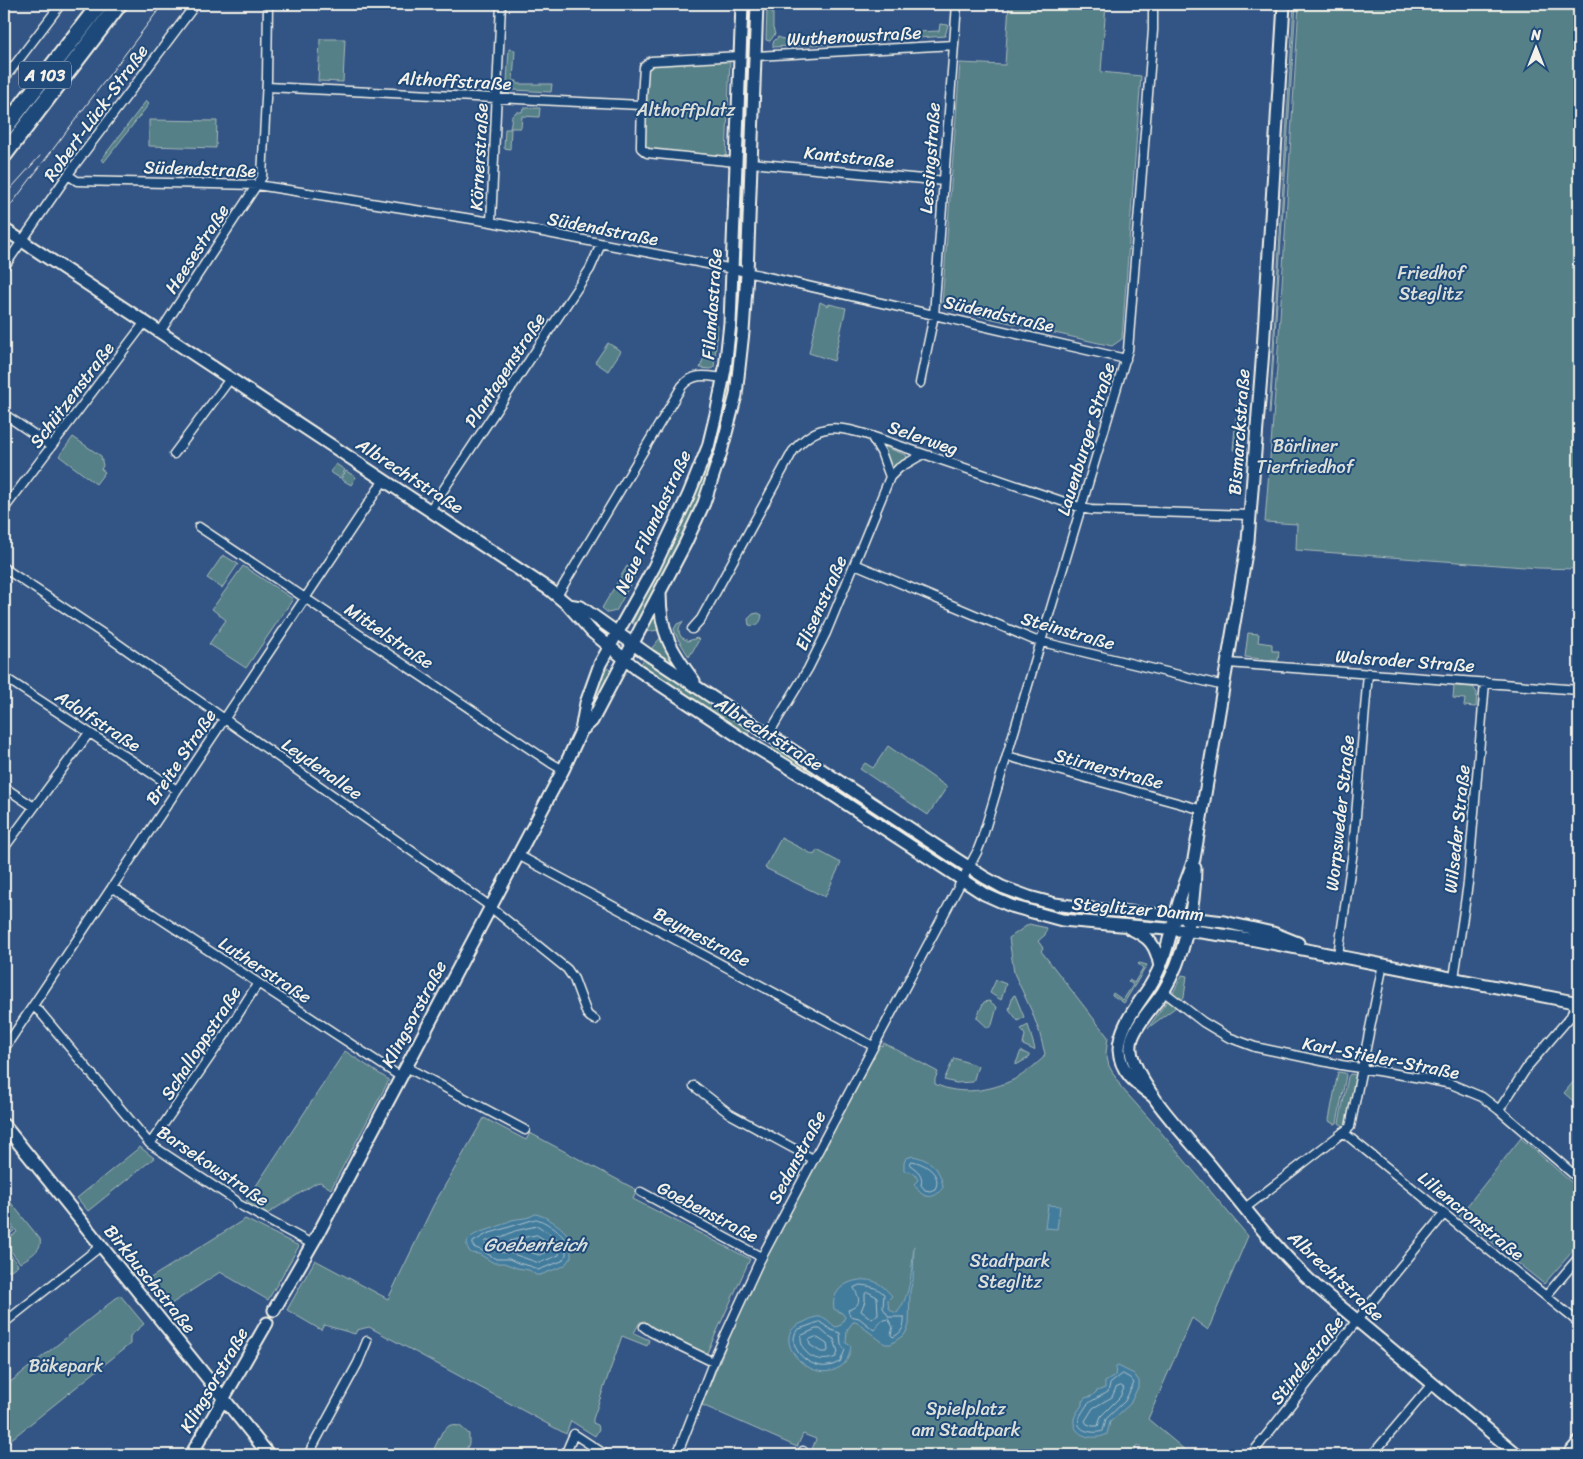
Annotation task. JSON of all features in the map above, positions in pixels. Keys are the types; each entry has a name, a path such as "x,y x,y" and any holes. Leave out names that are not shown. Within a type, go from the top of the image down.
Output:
{"highway":[{"name":"A 103","path":"4,129 100,4"},
{"name":"A 103","path":"4,156 119,4"}],"main road":[{"name":"Filandastraße","path":"724,378 733,269 742,4"},
{"name":"Filandastraße","path":"736,395 747,273 757,4"},
{"name":"Bismarckstraße","path":"1154,1097 1134,1064 1131,1045 1134,1035 1163,991 1176,964 1193,902 1194,859 1247,552 1264,341 1284,4"},
{"name":"Albrechtstraße","path":"4,229 557,596 568,605 592,632 624,659 765,754 816,784 962,880"},
{"name":"Neue Filandastraße","path":"609,646 654,567 688,496 708,447 724,378"},
{"name":"Neue Filandastraße","path":"624,659 685,544 704,503 721,452 736,395"},
{"path":"660,591 662,625 666,638 678,660 699,688"},
{"name":"Albrechtstraße","path":"568,605 581,607 617,633 968,867"},
{"name":"Klingsorstraße","path":"274,1310 312,1244 563,770 581,731 586,703 600,664 609,646"},
{"name":"Klingsorstraße","path":"581,731 592,721 624,659"},
{"path":"765,754 772,737"},
{"name":"Bismarckstraße","path":"1154,1097 1132,1080 1124,1068 1119,1052 1120,1040 1123,1028 1152,984 1160,967 1180,898 1194,859"},
{"name":"Steglitzer Damm","path":"968,867 1002,886 1029,897 1055,904 1175,916 1256,928 1274,933 1318,952"},
{"name":"Steglitzer Damm","path":"962,880 1002,903 1062,920 1186,931 1250,939 1577,1002"},
{"path":"1122,925 1135,930 1150,940 1156,949 1160,967"},
{"name":"Albrechtstraße","path":"1154,1097 1288,1260 1357,1321 1518,1455"},
{"name":"Birkbuschstraße","path":"6,1132 101,1246 269,1455"},
{"name":"Klingsorstraße","path":"191,1455 267,1323"},
{"path":"1568,1455 1579,1442"}],"street":[{"path":"4,79 61,4"},
{"name":"Robert-Lück-Straße","path":"4,267 68,175 194,4"},
{"name":"Heesestraße","path":"160,332 264,173 268,4"},
{"name":"Körnerstraße","path":"491,222 501,4"},
{"name":"Lessingstraße","path":"934,315 957,4"},
{"name":"Lauenburger Straße","path":"962,880 982,839 1128,350 1153,30 1153,4"},
{"name":"Wuthenowstraße","path":"756,56 954,45"},
{"path":"736,162 647,153 641,148 643,72 644,67 651,61 740,56"},
{"name":"Althoffstraße","path":"267,87 642,104"},
{"name":"Kantstraße","path":"751,162 944,181"},
{"name":"Südendstraße","path":"68,175 77,181 257,185 491,222 733,269 1126,359"},
{"name":"Plantagenstraße","path":"430,510 590,269 601,244"},
{"path":"920,383 934,315"},
{"name":"Schützenstraße","path":"4,509 145,322"},
{"name":"Filandastraße","path":"557,596 682,386 695,376 724,378"},
{"path":"174,454 230,379"},
{"path":"4,414 51,446"},
{"name":"Selerweg","path":"692,629 701,619 793,451 803,439 816,432 830,428 851,429 1091,510 1250,515"},
{"path":"871,436 881,452 890,477 899,468 923,454"},
{"name":"Elisenstraße","path":"772,737 820,646 890,477"},
{"name":"Breite Straße","path":"4,1050 384,480"},
{"name":"Mittelstraße","path":"199,526 563,770"},
{"name":"Steinstraße","path":"855,564 1041,642 1224,686"},
{"name":"Leydenallee","path":"4,568 225,718 490,907 567,969 574,979 587,1014 595,1020"},
{"name":"Walsroder Straße","path":"1228,663 1579,690"},
{"name":"Worpsweder Straße","path":"1338,955 1353,851 1368,673"},
{"name":"Adolfstraße","path":"4,677 177,790"},
{"name":"Wilseder Straße","path":"1454,978 1468,883 1485,682"},
{"path":"4,848 89,733"},
{"name":"Stirnerstraße","path":"1007,756 1203,810"},
{"path":"4,787 34,807"},
{"name":"Beymestraße","path":"518,855 873,1046"},
{"name":"Sedanstraße","path":"677,1455 713,1362 737,1307 813,1159 962,880"},
{"name":"Lutherstraße","path":"112,887 258,983 403,1072"},
{"path":"1245,1208 1350,1127 1383,964"},
{"name":"Schalloppstraße","path":"150,1144 223,1038 258,983"},
{"name":"Karl-Stieler-Straße","path":"1163,991 1202,1022 1228,1037 1246,1044 1274,1052 1451,1084 1482,1097 1500,1110 1579,1179"},
{"path":"1500,1110 1528,1066 1571,1016 1577,1002"},
{"name":"Barsekowstraße","path":"33,1006 150,1144 235,1200 238,1204 312,1244"},
{"path":"403,1072 525,1130"},
{"path":"694,1086 730,1114 813,1159"},
{"name":"Liliencronstraße","path":"1343,1132 1579,1323"},
{"name":"Goebenstraße","path":"640,1192 762,1257"},
{"name":"Stindestraße","path":"1251,1455 1444,1214"},
{"path":"4,1323 101,1246"},
{"path":"1546,1296 1579,1257"},
{"path":"644,1327 650,1332 713,1362"},
{"path":"308,1455 358,1363 367,1341"},
{"path":"1372,1455 1432,1384"},
{"path":"566,1455 574,1434 606,1455"},
{"path":"71,1455 77,1455"}],"green space":[{"path":"747,4 752,4 751,43 747,43"},
{"path":"1009,4 1106,4 1101,72 1141,76 1122,339 1112,346 944,308 942,304 960,63 1005,65"},
{"path":"1294,4 1296,4 1269,414"},
{"name":"Friedhof Steglitz","path":"1299,4 1579,4 1579,569 1538,568 1296,550 1297,524 1265,522 1277,367"},
{"path":"767,8 773,8 773,28 775,34 770,41 766,40"},
{"path":"940,24 948,25 945,36 918,38 917,32 939,31"},
{"path":"904,32 904,39 883,40 883,34"},
{"path":"880,34 880,40 859,42 858,35"},
{"path":"855,35 856,42 835,43 834,37"},
{"path":"778,37 786,40 807,38 808,45 773,47 773,42"},
{"path":"831,37 832,44 810,45 810,38"},
{"path":"320,39 345,39 343,82 318,81"},
{"path":"509,49 515,50 513,81 517,81 517,84 552,84 551,92 514,90 507,82"},
{"path":"745,50 750,50 745,169 741,169"},
{"name":"Althoffplatz","path":"730,60 726,158 648,150 644,148 646,70 654,64"},
{"path":"146,101 149,104 104,162 101,160"},
{"path":"523,108 540,108 539,117 522,116 521,128 511,128 510,149 504,148 505,129 510,129 512,116 516,112 522,112"},
{"path":"149,120 217,121 216,148 149,146"},
{"path":"740,175 745,175 741,260 738,260"},
{"path":"735,288 740,289 739,325 734,368 729,367"},
{"path":"820,302 828,306 829,304 846,308 834,361 809,353"},
{"path":"714,324 718,326 714,367 711,369 700,368 709,343 706,338"},
{"path":"608,343 621,351 608,371 595,362"},
{"path":"729,373 733,373 727,406 704,487 676,549 635,625 632,623 660,565"},
{"path":"1239,383 1244,383 1242,410 1237,410"},
{"path":"1236,417 1242,418 1239,450 1233,450"},
{"path":"73,437 101,456 103,466 101,469 105,472 96,484 59,456"},
{"path":"885,447 907,457 892,468 883,450"},
{"path":"336,464 345,470 340,478 330,472"},
{"path":"346,471 356,477 351,485 341,479"},
{"path":"223,555 238,564 222,588 207,578"},
{"path":"243,566 293,599 246,668 209,644 226,620 212,609"},
{"path":"627,566 637,572 616,611 608,613 602,608"},
{"path":"655,612 659,630 645,632"},
{"path":"758,613 762,615 760,622 756,625 749,625 748,619 753,614"},
{"path":"684,621 679,629 681,637 688,641 697,638 699,640 689,657 674,629 677,624"},
{"path":"1248,633 1259,634 1258,642 1272,644 1272,651 1279,651 1278,661 1245,657"},
{"path":"661,637 675,663 674,664 651,649"},
{"path":"644,659 751,730 747,735 641,664"},
{"path":"604,666 612,671 587,717"},
{"path":"1454,686 1473,687 1477,693 1476,707 1464,706 1465,699 1453,698"},
{"path":"888,746 947,787 928,815 860,769 865,763 873,768"},
{"path":"773,747 776,747 950,862 948,865 840,792 772,751"},
{"path":"781,838 814,855 817,850 841,863 825,897 765,868"},
{"path":"979,881 999,892 1040,906 1082,914 1148,919 1147,922 1088,918 1054,913 1005,897 977,884"},
{"name":"Stadtpark Steglitz","path":"1029,924 1047,928 1045,935 1038,941 1043,948 1041,951 1108,1037 1106,1053 1109,1066 1121,1087 1248,1236 1208,1330 1192,1318 1148,1419 1191,1455 1151,1455 1137,1445 1133,1455 817,1455 811,1452 816,1439 803,1434 797,1447 702,1405 734,1326 753,1287 752,1285 879,1044 882,1046 884,1043 938,1072 935,1084 945,1088 965,1091 986,1089 1006,1083 1022,1075 1043,1058 1045,1054 1039,1031 1014,973 1009,938"},
{"path":"1172,944 1177,944 1165,977 1132,1029 1132,1068 1130,1070 1124,1055 1124,1039"},
{"path":"1139,963 1147,965 1124,1003 1112,995 1113,993 1123,1000 1133,985 1128,981 1134,983 1143,968"},
{"path":"1182,975 1187,976 1184,997 1181,1001 1173,993"},
{"path":"996,980 1006,984 1001,1000 990,993"},
{"path":"1015,995 1024,1017 1018,1021 1009,1009"},
{"path":"989,1001 997,1007 992,1025 988,1028 977,1016 984,1002"},
{"path":"1167,1001 1170,1001 1176,1007 1148,1028"},
{"path":"1028,1025 1034,1050 1023,1045 1025,1035 1021,1029"},
{"path":"345,1051 389,1080 331,1189 320,1182 316,1183 267,1214 246,1201"},
{"path":"1021,1051 1030,1057 1016,1065 1016,1063"},
{"path":"954,1058 978,1066 973,1082 956,1083 944,1080"},
{"path":"1338,1072 1345,1073 1346,1075 1337,1123 1335,1124 1329,1120"},
{"path":"1350,1074 1357,1075 1347,1124 1343,1126 1339,1123"},
{"path":"1579,1075 1579,1106 1564,1093"},
{"path":"484,1118 526,1140 530,1133 637,1190 633,1199 750,1259 706,1355 652,1329 645,1321 640,1322 634,1333 649,1340 647,1346 622,1336 593,1419 593,1423 598,1425 599,1429 595,1436 571,1421 566,1434 369,1327 357,1330 355,1334 324,1325 321,1330 287,1310 315,1260 388,1299 433,1206"},
{"path":"1521,1138 1579,1189 1579,1244 1544,1284 1459,1216"},
{"path":"140,1147 154,1158 88,1211 77,1198"},
{"path":"4,1194 40,1239 37,1250 20,1263 4,1242 17,1232 4,1215"},
{"path":"4,1218 14,1231 4,1238"},
{"path":"245,1219 299,1246 268,1300 220,1272 165,1308 144,1282"},
{"path":"4,1245 18,1265 4,1272"},
{"name":"Bäkepark","path":"120,1295 144,1324 130,1336 130,1344 4,1445 4,1387"},
{"path":"450,1425 460,1426 469,1434 469,1444 463,1455 437,1455 438,1453 434,1449 442,1432"}],"water":[{"path":"913,1156 925,1160 937,1170 943,1187 937,1194 925,1196 922,1194 914,1184 918,1180 916,1176 911,1172 904,1171 906,1158"},
{"path":"1048,1205 1060,1206 1057,1229 1045,1228"},
{"name":"Goebenteich","path":"535,1214 556,1224 568,1236 571,1257 564,1266 536,1275 529,1270 504,1263 494,1263 479,1254 471,1253 467,1243 473,1236 512,1220 527,1218"},
{"path":"914,1246 909,1325 905,1334 891,1344 885,1344 856,1322 853,1322 847,1330 846,1343 851,1346 848,1358 843,1365 834,1370 823,1372 812,1369 802,1363 790,1346 789,1337 793,1329 808,1320 818,1317 825,1318 836,1327 841,1325 845,1317 834,1309 834,1301 840,1289 845,1285 858,1280 873,1281 892,1296 888,1300 889,1307 897,1313 906,1297"},
{"path":"985,1260 991,1266 985,1272 979,1266"},
{"path":"1118,1366 1134,1374 1139,1381 1130,1404 1110,1422 1107,1434 1091,1437 1080,1434 1074,1425 1074,1419 1082,1402 1085,1398 1105,1388 1105,1382 1115,1376 1116,1367"}],"tram line":[{"path":"4,214 163,4"},
{"path":"4,196 40,156"}],"park label":[{"name":"Bärliner Tierfriedhof","path":"1305,456"},
{"name":"Spielplatz am Stadtpark","path":"966,1419"}]}
